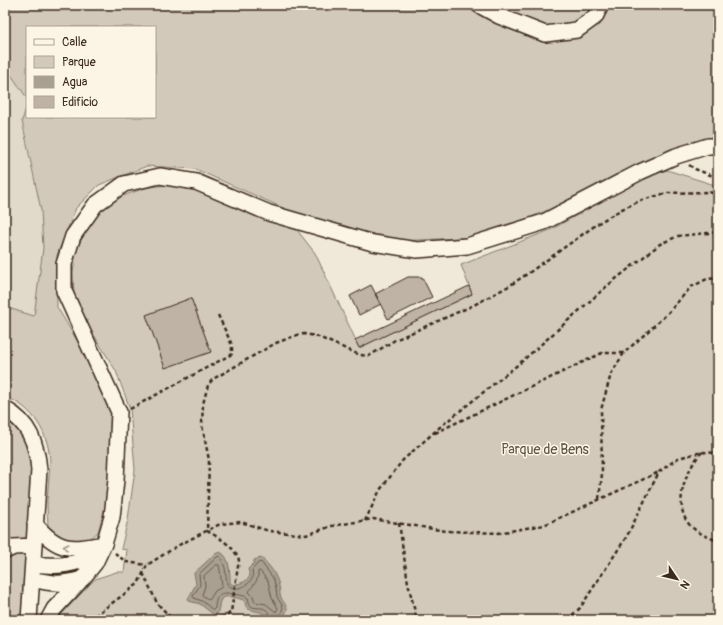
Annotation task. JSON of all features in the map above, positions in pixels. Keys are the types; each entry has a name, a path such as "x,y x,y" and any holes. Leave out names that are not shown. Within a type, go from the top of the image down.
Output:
{"street":[{"path":"479,5 499,16 545,34 577,30 595,17 601,5"},
{"path":"48,620 54,609 95,563 104,544 112,517 116,480 119,412 64,291 64,264 73,236 95,205 124,184 160,176 196,182 269,213 373,243 417,250 467,246 544,222 640,172 676,156 708,146 718,146"},
{"path":"5,409 15,414 22,421 34,443 38,456 39,470 29,620"},
{"path":"35,524 41,531 61,547 77,549 104,544"},
{"path":"33,572 50,566 66,564 84,559 104,544"},
{"path":"5,551 14,547 34,546"},
{"path":"33,572 52,584 68,584 82,579"}],"path":[{"path":"676,156 695,169 718,178"},
{"path":"207,531 209,460 202,425 203,404 208,385 213,379 276,343 297,335 304,334 316,336 360,355 369,356 395,340 474,305 509,286 622,208 642,200 667,193 708,192 718,194"},
{"path":"365,521 380,490 402,460 520,363 607,286 660,244 678,236 718,232"},
{"path":"599,499 602,474 601,410 612,374 624,353 668,314 691,287 707,279 718,278"},
{"path":"119,412 130,409 232,354 232,345 218,315"},
{"path":"431,435 602,353 624,353"},
{"path":"89,620 138,584 147,565 179,545 220,524 241,522 269,531 306,535 332,526 373,519 446,531 498,534 544,525 659,472 678,458 702,452 718,454"},
{"path":"702,452 695,460 686,477 682,501 685,519 700,533 718,541"},
{"path":"567,620 580,608 627,536 659,472"},
{"path":"399,523 408,583 417,620"},
{"path":"207,531 236,552 239,560 238,576 231,612 226,616 214,620"},
{"path":"104,544 126,562 147,565"},
{"path":"143,573 157,603 173,620"}],"shaded area":[{"path":"5,66 26,97 26,108 22,121 41,210 43,248 34,316 5,307"}],"green space":[{"path":"5,5 595,5 578,25 601,24 609,5 718,5 718,139 683,146 615,175 546,211 480,237 398,241 306,218 195,169 147,166 99,185 76,208 57,255 57,307 99,377 112,415 113,445 105,507 98,532 85,543 65,540 48,529 47,501 50,464 47,443 43,432 32,415 15,401 5,397 5,307 34,316 43,248 41,210 22,121 26,108 26,118 156,118 156,26 26,26 26,97 5,66"},
{"name":"Parque de Bens","path":"667,170 718,186 718,620 56,620 95,579 116,572 124,572 127,550 121,549 128,519 135,470 130,409 116,371 84,319 74,296 73,273 76,251 86,230 100,211 120,197 145,188 165,185 185,187 206,192 297,230 315,253 359,347 472,294 461,265 550,230 646,177"},
{"path":"5,419 22,434 29,449 30,459 31,483 27,526 23,620 5,620"}],"water":[{"path":"220,552 228,561 230,583 233,585 247,580 250,576 248,569 254,563 254,560 261,558 267,563 276,578 280,588 280,595 287,609 281,620 267,620 262,613 248,609 245,601 234,597 222,598 217,614 214,615 200,604 189,601 188,599 196,584 194,573 215,554"}],"building":[{"path":"408,277 422,277 432,297 388,319 375,294"},
{"path":"371,285 381,304 359,315 350,296"},
{"path":"469,286 472,294 359,348 355,340"},
{"path":"191,298 211,352 165,368 146,315"}]}
